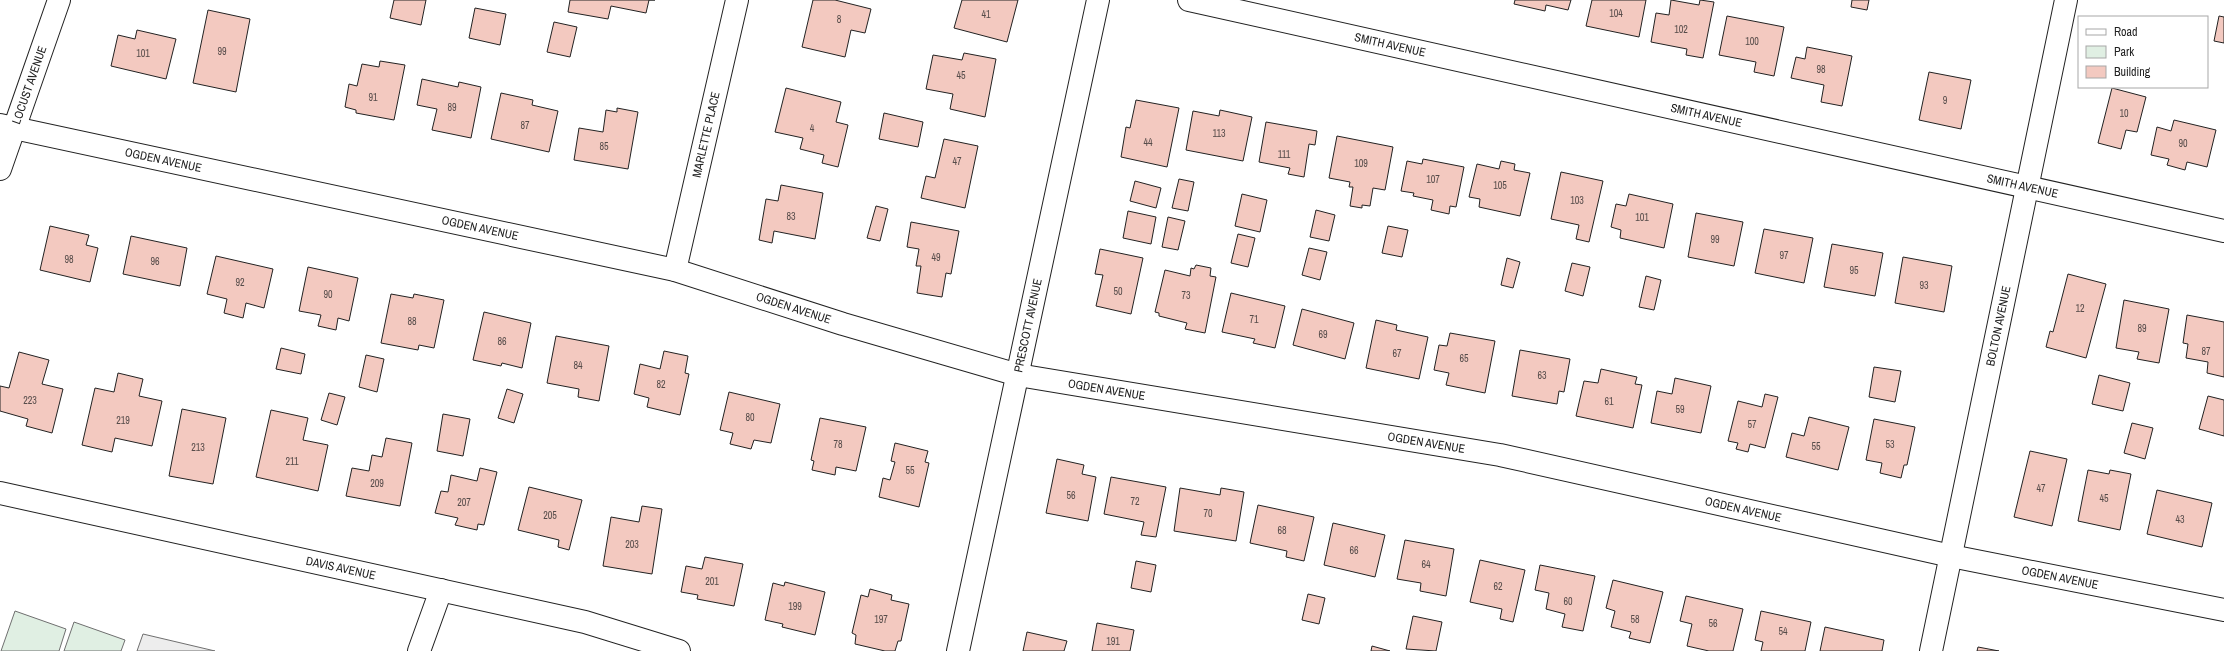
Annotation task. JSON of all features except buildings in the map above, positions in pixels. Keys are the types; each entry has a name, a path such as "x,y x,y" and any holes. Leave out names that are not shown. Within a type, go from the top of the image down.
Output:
{"street":[{"name":"LOCUST AVENUE","path":"0,169 7,126 58,0"},
{"name":"MARLETTE PLACE","path":"675,270 737,0"},
{"name":"PRESCOTT AVENUE","path":"958,651 1098,0"},
{"name":"SMITH AVENUE","path":"1189,0 2224,231"},
{"name":"BOLTON AVENUE","path":"1931,651 2066,0"},
{"name":"OGDEN AVENUE","path":"7,126 675,270 843,324 1018,375 1500,455 1951,556 2224,610"},
{"name":"DAVIS AVENUE","path":"0,493 585,622 679,651"},
{"path":"419,651 441,590"}],"green space":[{"path":"15,611 66,629 59,651 1,651"},
{"path":"74,622 125,640 121,651 64,651"}],"shaded area":[{"path":"143,634 215,651 137,651"}]}
